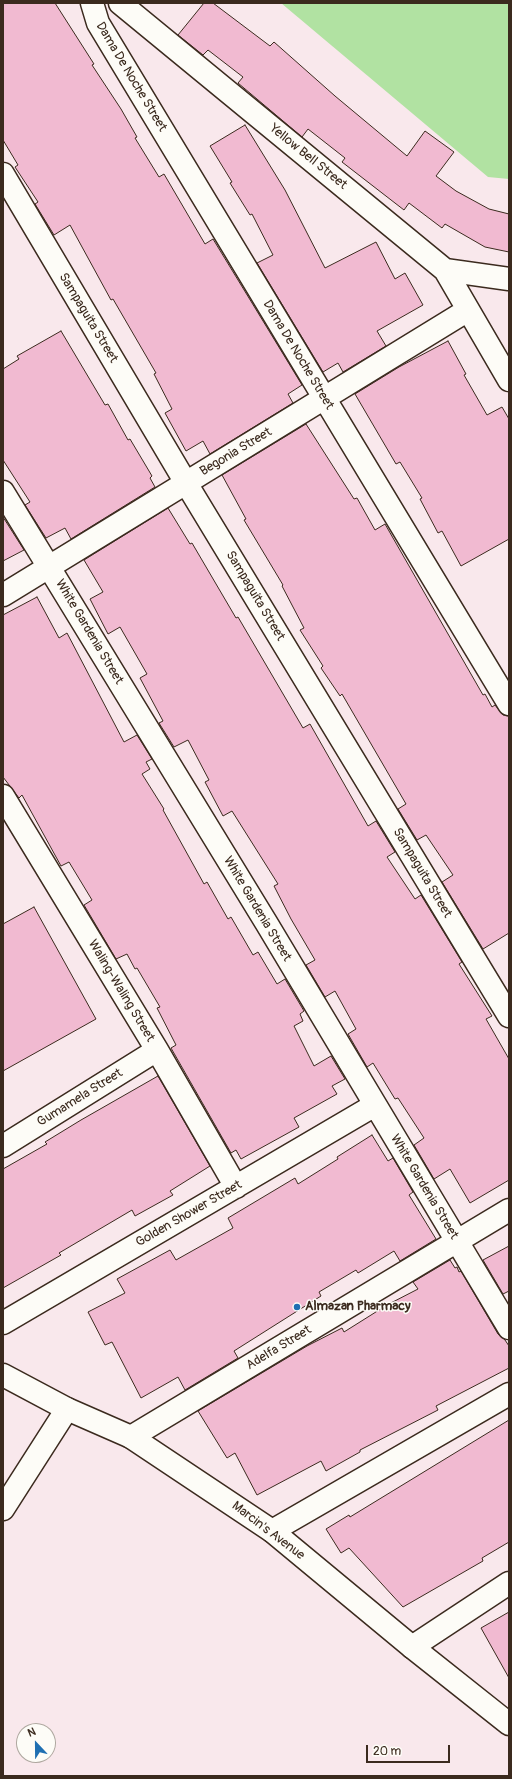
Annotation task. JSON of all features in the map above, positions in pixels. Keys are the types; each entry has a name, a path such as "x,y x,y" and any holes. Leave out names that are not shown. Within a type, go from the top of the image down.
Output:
{"street":[{"name":"Dama De Noche Street","path":"92,3 98,23 509,704"},
{"name":"Yellow Bell Street","path":"120,3 445,270"},
{"name":"Sampaguita Street","path":"3,174 186,483 509,1016"},
{"path":"445,270 509,279"},
{"path":"445,270 509,380"},
{"name":"Begonia Street","path":"3,595 468,310"},
{"name":"White Gardenia Street","path":"3,492 509,1328"},
{"name":"Waling-Waling Street","path":"3,796 157,1050 236,1187"},
{"name":"Gumamela Street","path":"3,1146 157,1050"},
{"name":"Golden Shower Street","path":"3,1322 375,1105"},
{"name":"Adelfa Street","path":"131,1437 509,1210"},
{"name":"Marcin's Avenue","path":"3,1375 67,1409 131,1437 272,1531 412,1647 509,1724"},
{"path":"272,1531 509,1394"},
{"path":"3,1509 67,1409"},
{"path":"412,1647 509,1583"}],"green space":[{"path":"281,3 509,3 509,179 488,177"}],"building":[{"path":"3,3 55,3 94,64 92,65 121,109 137,137 135,138 159,177 164,174 205,244 213,239 302,385 288,394 293,403 210,454 203,441 186,451 165,413 172,409 154,374 156,373 113,299 111,300 70,225 54,235 35,204 38,202 15,167 18,165 3,140"},
{"path":"204,3 213,3 270,46 274,42 335,96 407,156 425,131 454,152 436,176 456,191 489,209 509,214 509,252 485,247 445,224 442,228 409,203 404,210 342,162 345,158 308,129 302,137 238,83 243,77 208,50 203,55 178,35"},
{"path":"245,125 285,190 325,268 376,242 395,279 405,273 423,305 377,331 386,346 343,372 338,363 323,372 257,263 273,255 252,214 250,215 230,183 232,182 210,146"},
{"path":"61,331 105,405 108,404 128,440 130,439 152,476 150,478 155,487 71,539 65,528 46,538 25,505 30,502 3,460 3,369 19,359 17,356"},
{"path":"448,341 466,374 464,375 487,415 502,407 509,419 509,539 461,566 442,531 438,533 420,499 422,498 400,462 396,464 355,394 399,367"},
{"path":"306,424 354,499 357,498 375,530 385,524 483,695 485,694 492,707 495,705 503,715 509,716 509,933 483,949 442,882 453,875 426,835 417,840 398,809 406,804 342,694 340,696 321,668 323,666 300,630 304,628 282,586 283,585 244,520 246,519 222,475"},
{"path":"168,508 190,544 192,543 236,618 238,617 303,728 310,724 368,826 376,821 395,852 387,857 415,899 421,895 462,962 459,964 492,1016 486,1019 509,1059 509,1180 470,1203 450,1169 434,1179 414,1145 424,1138 398,1098 395,1099 373,1063 367,1067 348,1034 356,1029 335,991 325,997 306,965 315,960 274,886 278,884 232,811 223,816 205,782 209,780 188,740 174,747 159,723 163,721 140,678 147,674 120,627 108,634 90,599 103,592 84,560"},
{"path":"3,517 24,550 3,561"},
{"path":"37,597 59,638 67,633 124,742 137,735 152,759 146,762 150,769 142,774 164,809 163,810 204,884 207,882 228,919 231,917 253,955 258,952 277,984 285,979 304,1011 300,1014 303,1021 294,1026 314,1066 331,1056 345,1079 332,1086 337,1094 294,1118 299,1127 241,1159 236,1150 231,1153 171,1048 176,1045 157,1008 160,1007 137,968 135,969 127,954 116,959 84,905 92,900 69,862 61,866 22,795 19,798 3,777 3,615"},
{"path":"34,907 96,1019 3,1071 3,924"},
{"path":"158,1076 210,1166 170,1191 173,1195 135,1216 132,1210 59,1253 61,1255 3,1288 3,1169 47,1144 45,1142 81,1120"},
{"path":"372,1135 388,1161 393,1158 413,1192 409,1195 436,1239 400,1261 394,1251 358,1273 356,1270 319,1292 321,1296 234,1351 238,1358 185,1390 178,1377 141,1398 112,1342 105,1345 88,1312 125,1293 117,1279 170,1250 176,1260 233,1228 228,1218 295,1178 298,1184 338,1159 337,1157"},
{"path":"509,1246 509,1291 503,1294 483,1260"},
{"path":"450,1260 455,1268 457,1267 459,1272 461,1271 498,1334 509,1346 509,1368 436,1406 438,1410 360,1450 360,1452 326,1471 321,1461 257,1495 235,1453 227,1458 198,1411 307,1346 342,1328 344,1332 387,1305 418,1289 413,1282"},
{"path":"509,1420 509,1542 482,1558 483,1561 403,1607 349,1548 341,1553 326,1529 349,1515 350,1517"},
{"path":"509,1612 509,1678 481,1628"}],"place":[{"name":"Almazan Pharmacy","path":"297,1307"}]}
